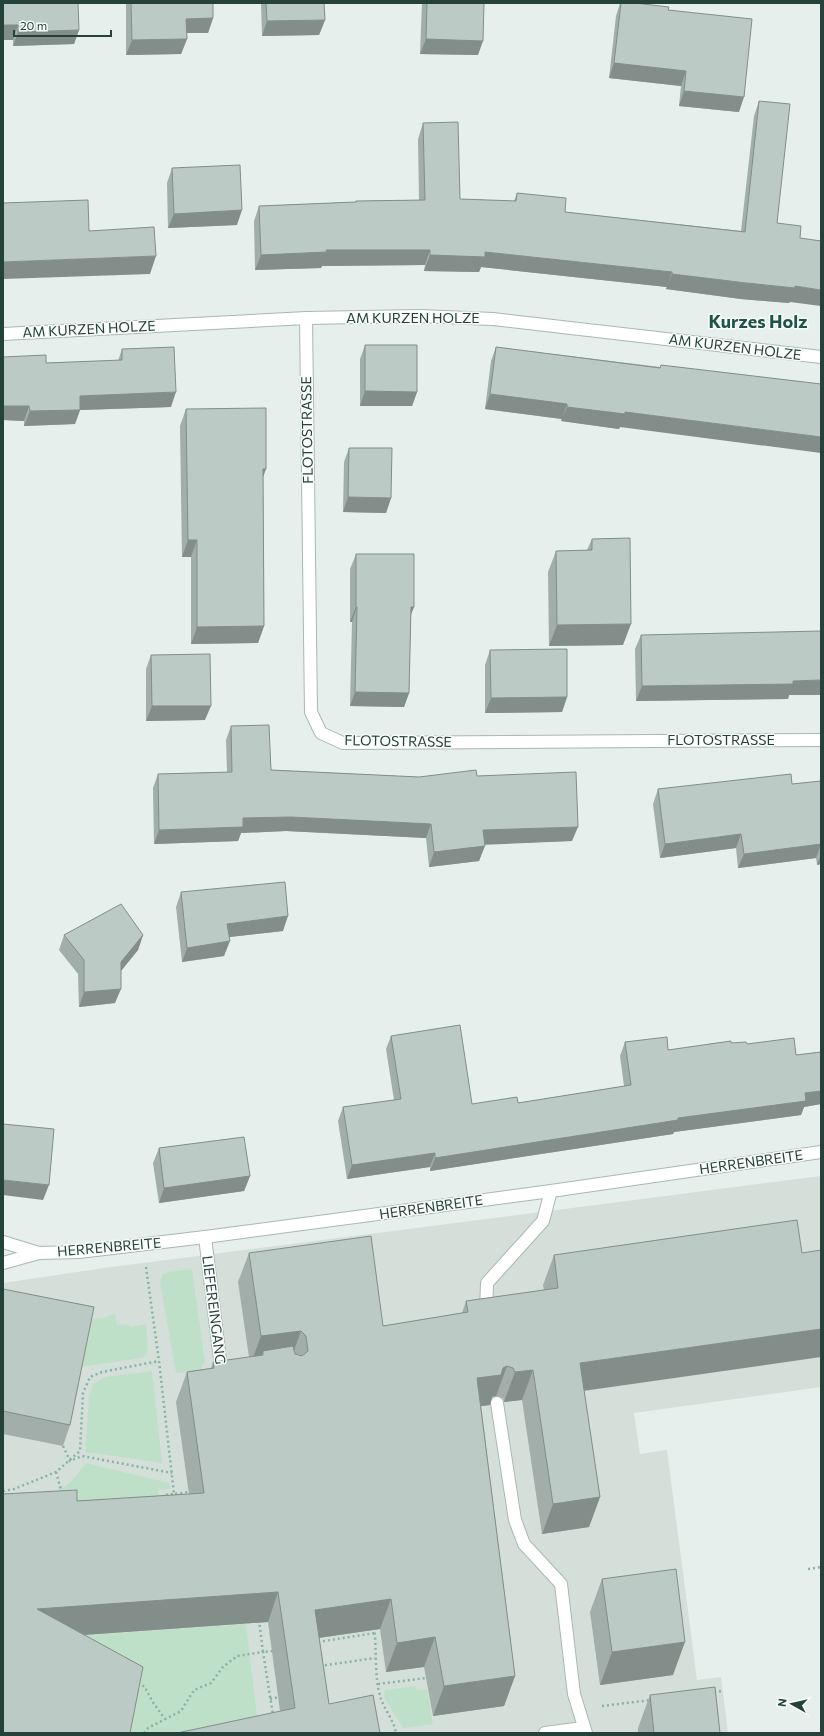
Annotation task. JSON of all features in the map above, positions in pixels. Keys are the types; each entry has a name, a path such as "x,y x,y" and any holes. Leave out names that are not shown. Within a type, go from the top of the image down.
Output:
{"street":[{"name":"AM KURZEN HOLZE","path":"3,334 306,318 419,316 493,319 821,357"},
{"name":"FLOTOSTRASSE","path":"306,318 311,712 321,733 343,742 821,740"},
{"name":"HERRENBREITE","path":"3,1263 39,1253 79,1252 205,1237 551,1191 821,1152"},
{"path":"485,1316 487,1283 543,1221 551,1191"},
{"name":"LIEFEREINGANG","path":"205,1237 222,1377 237,1375"},
{"name":"HERRENBREITE","path":"3,1242 39,1253"},
{"path":"497,1404 515,1520 524,1544 562,1584 574,1694 584,1731 545,1733"}],"path":[{"path":"143,1244 159,1361 174,1494"},
{"path":"3,1491 14,1489 56,1472 80,1451 83,1393 90,1377 102,1372 159,1361"},
{"path":"63,1446 70,1461"},
{"path":"70,1461 82,1456 172,1473"},
{"path":"56,1472 62,1494"},
{"path":"165,1502 164,1495 196,1491"},
{"path":"808,1569 821,1567"},
{"path":"259,1619 273,1718"},
{"path":"374,1625 376,1642 375,1658 380,1698 396,1733"},
{"path":"311,1643 375,1633"},
{"path":"144,1733 148,1728 182,1711 194,1690 211,1684 223,1667 237,1656 272,1651"},
{"path":"317,1666 375,1658"},
{"path":"378,1684 426,1678"},
{"path":"133,1680 145,1687 152,1701 166,1720"},
{"path":"708,1692 723,1690"},
{"path":"270,1699 279,1697"},
{"path":"598,1707 654,1699"}],"shaded area":[{"path":"821,1176 821,1387 634,1413 640,1454 667,1450 697,1680 721,1677 728,1733 3,1733 3,1283 104,1268"}],"green space":[{"path":"192,1269 205,1362 199,1371 176,1373 160,1282 163,1274"},
{"path":"115,1313 117,1325 128,1324 130,1327 146,1324 148,1344 147,1354 142,1358 81,1367 92,1319 104,1318"},
{"path":"152,1371 162,1463 85,1452 89,1398 93,1384 105,1377"},
{"path":"86,1463 169,1483 171,1489 158,1490 161,1517 38,1502 70,1483"},
{"path":"246,1624 259,1733 112,1733 74,1636"},
{"path":"416,1686 417,1690 427,1689 433,1724 403,1728 384,1697 385,1690"}],"building":[{"path":"3,3 78,3 79,30 18,32 18,25 3,25"},
{"path":"131,3 213,3 213,18 186,19 187,39 132,40"},
{"path":"266,3 324,3 325,20 267,21"},
{"path":"427,3 484,3 483,41 426,39"},
{"path":"621,3 669,7 668,10 752,19 744,97 684,91 686,71 614,63"},
{"path":"759,101 790,104 777,223 801,226 800,238 821,241 821,290 795,286 795,288 746,283 672,274 672,272 485,252 485,257 430,255 430,250 326,250 327,252 261,255 259,206 356,201 425,200 423,123 458,122 460,199 516,201 517,193 566,198 565,212 745,232"},
{"path":"240,165 242,210 174,214 172,168"},
{"path":"88,200 89,231 154,227 156,256 3,262 3,203"},
{"path":"365,345 417,345 417,392 365,391"},
{"path":"174,347 176,392 80,396 80,410 30,411 29,406 3,406 3,357 46,355 46,363 122,360 122,349"},
{"path":"496,347 660,368 661,365 821,384 821,437 625,412 625,414 567,407 567,404 490,394"},
{"path":"266,408 266,469 263,469 264,626 197,627 197,540 188,540 186,409"},
{"path":"349,448 392,448 391,498 348,497"},
{"path":"630,538 631,624 557,625 556,551 592,550 592,539"},
{"path":"356,554 414,554 414,607 411,607 409,693 355,692 357,607"},
{"path":"821,631 821,680 793,681 793,684 642,686 641,635"},
{"path":"567,649 567,697 491,698 490,650"},
{"path":"210,654 211,706 152,706 151,655"},
{"path":"269,725 271,770 419,777 476,770 477,776 576,772 578,827 483,830 485,846 434,852 431,824 291,817 243,818 243,827 159,830 158,774 232,772 231,726"},
{"path":"791,774 792,784 821,781 821,844 744,854 741,834 665,844 658,789"},
{"path":"285,882 288,916 227,924 230,941 187,948 181,892"},
{"path":"121,904 143,935 121,962 121,989 84,992 84,960 64,935"},
{"path":"460,1025 472,1104 517,1097 518,1103 631,1085 625,1042 667,1037 668,1050 731,1041 731,1043 746,1042 747,1044 794,1038 796,1055 821,1052 821,1091 805,1093 806,1101 678,1118 678,1120 435,1158 435,1153 352,1165 343,1107 401,1099 391,1036"},
{"path":"3,1124 54,1129 49,1185 3,1180"},
{"path":"244,1137 250,1176 164,1188 159,1148"},
{"path":"797,1220 802,1253 821,1250 821,1329 580,1363 600,1497 553,1504 533,1370 515,1372 513,1368 507,1366 503,1368 501,1375 477,1378 515,1676 444,1686 435,1637 397,1643 391,1599 315,1610 329,1704 373,1695 380,1733 177,1733 295,1708 278,1592 37,1609 143,1667 130,1733 3,1733 3,1494 77,1490 77,1501 204,1493 187,1372 214,1368 213,1362 263,1355 263,1351 293,1346 295,1354 302,1356 308,1351 306,1336 301,1331 261,1336 249,1253 371,1236 383,1326 468,1312 466,1301 558,1288 554,1255"},
{"path":"3,1289 94,1307 70,1425 3,1411"},
{"path":"676,1569 685,1642 612,1652 602,1579"},
{"path":"715,1687 720,1733 654,1733 650,1695"}],"district":[{"name":"Kurzes Holz","path":"758,322"}]}
